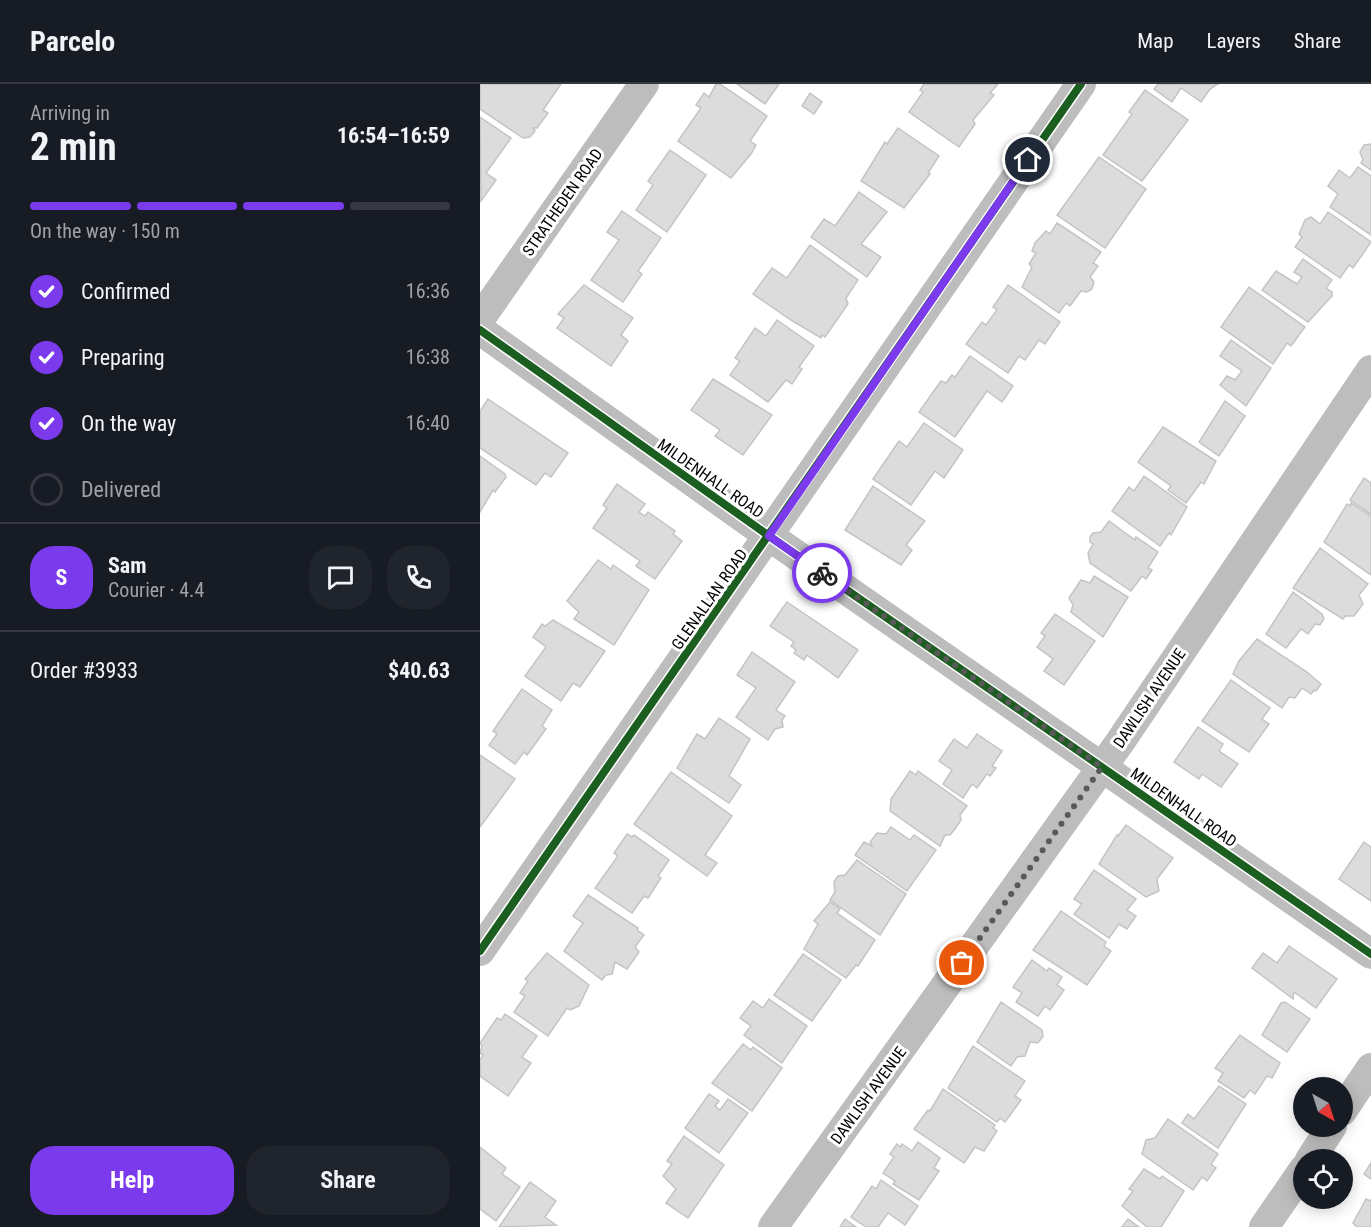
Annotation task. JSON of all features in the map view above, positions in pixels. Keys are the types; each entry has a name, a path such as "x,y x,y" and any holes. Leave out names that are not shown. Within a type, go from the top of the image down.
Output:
{"street":[{"name":"STRATHEDEN ROAD","path":"480,319 644,84"},
{"name":"GLENALLAN ROAD","path":"480,951 1081,84"},
{"name":"MILDENHALL ROAD","path":"480,330 769,536 1371,954"},
{"name":"DAWLISH AVENUE","path":"773,1227 1102,767 1371,370"},
{"path":"1353,1095 1371,1068"},
{"path":"1276,1221 1293,1189"}],"building":[{"path":"480,84 561,84 543,110 548,113 537,128 533,128 535,131 530,137 523,138 480,109"},
{"path":"716,84 720,84 767,116 750,141 756,145 751,154 731,178 678,141 701,108 696,105 704,93 709,97"},
{"path":"737,84 779,84 765,104"},
{"path":"924,84 998,84 990,93 994,95 973,120 975,124 959,147 909,112 923,92 920,90"},
{"path":"1158,84 1218,84 1210,89 1201,102 1181,88 1172,102 1154,89"},
{"path":"1145,90 1188,120 1142,181 1103,155 1132,114 1129,112"},
{"path":"810,93 822,102 814,114 802,106"},
{"path":"480,117 511,138 486,173 496,180 481,201"},
{"path":"898,128 939,156 928,173 930,174 904,208 861,181 885,142 887,144"},
{"path":"1371,144 1371,170 1361,163 1363,160 1360,152 1364,145"},
{"path":"670,150 706,175 667,232 636,210 653,185 648,181"},
{"path":"1099,157 1146,189 1105,248 1057,215"},
{"path":"1358,167 1371,176 1371,235 1330,207 1338,194 1328,186 1339,170 1350,178"},
{"path":"859,192 887,212 861,244 881,257 867,277 811,237 824,219 835,226"},
{"path":"622,211 661,238 638,271 642,274 623,302 591,280 619,240 607,232"},
{"path":"1328,212 1371,242 1353,268 1349,265 1340,278 1295,247 1302,237 1299,234 1305,220 1311,217 1320,224"},
{"path":"1057,223 1101,252 1093,263 1098,266 1090,277 1094,282 1092,289 1087,292 1081,291 1070,306 1066,303 1059,313 1022,287 1032,267 1029,264 1036,253 1032,251 1035,243 1046,231 1050,234"},
{"path":"810,245 858,280 846,298 848,304 825,337 822,335 821,338 753,294 772,268 787,278"},
{"path":"1303,259 1332,280 1326,288 1332,292 1332,296 1308,322 1262,290 1276,271 1297,284 1302,277 1294,272"},
{"path":"584,285 633,318 621,335 628,341 611,366 557,328 564,318 558,314"},
{"path":"1008,285 1060,322 1045,344 1039,340 1025,360 1019,356 1008,373 966,344 982,322 986,325 997,310 993,307"},
{"path":"1249,287 1305,327 1291,346 1287,343 1273,364 1221,327"},
{"path":"777,320 814,346 799,367 802,369 792,384 786,380 768,402 730,375 740,361 735,358 755,328 766,336"},
{"path":"1231,340 1271,368 1246,406 1220,385 1227,376 1235,380 1242,371 1220,356"},
{"path":"970,356 1013,386 1002,402 987,391 955,437 919,412 941,381 946,383 952,375 955,377"},
{"path":"713,379 772,415 743,455 715,436 720,430 691,410"},
{"path":"488,399 568,453 551,477 545,473 536,485 480,448 480,411"},
{"path":"1225,401 1245,416 1219,456 1199,442"},
{"path":"924,423 963,450 944,478 935,471 911,505 873,479 899,441 907,447"},
{"path":"1163,427 1216,461 1204,484 1201,482 1186,503 1168,490 1171,486 1138,462"},
{"path":"480,456 506,477 495,492 493,490 480,512"},
{"path":"1144,476 1187,507 1171,535 1169,533 1160,546 1112,511 1129,487 1134,491"},
{"path":"1364,478 1371,483 1371,514 1350,500"},
{"path":"617,484 645,504 639,512 645,516 648,512 675,531 673,534 682,541 655,579 636,566 640,561 593,528 607,508 603,505"},
{"path":"873,486 925,521 906,545 912,550 901,565 845,530"},
{"path":"1351,503 1371,516 1371,575 1324,542 1347,504 1350,506"},
{"path":"1109,521 1135,540 1136,537 1158,552 1148,568 1152,570 1146,579 1142,576 1131,591 1090,563 1088,553 1093,544 1090,542 1090,537 1093,533 1101,532"},
{"path":"1320,548 1368,584 1359,595 1363,604 1354,616 1345,616 1343,619 1293,588"},
{"path":"598,560 611,569 613,565 649,590 614,645 574,619 579,612 567,601"},
{"path":"1094,576 1128,597 1103,637 1071,612 1073,605 1069,598 1081,580 1090,583"},
{"path":"1293,592 1322,614 1324,619 1320,625 1315,624 1308,634 1301,629 1286,648 1266,634"},
{"path":"787,602 858,650 838,678 807,655 804,660 794,653 796,650 791,646 794,642 770,626"},
{"path":"1055,614 1095,641 1064,685 1044,671 1053,659 1037,647 1045,636 1041,633"},
{"path":"553,620 605,651 580,687 573,683 561,701 525,676 546,647 533,637 542,624 545,626"},
{"path":"1257,639 1321,684 1316,691 1314,690 1311,694 1302,688 1295,698 1289,697 1282,708 1233,674 1239,661"},
{"path":"752,652 795,682 776,710 785,716 782,720 783,727 775,729 768,740 736,717 756,688 737,675"},
{"path":"1231,680 1270,708 1262,719 1269,724 1249,752 1202,721"},
{"path":"522,689 552,710 542,726 546,729 527,755 524,752 515,764 489,745 497,734 493,731"},
{"path":"719,718 750,739 729,776 741,785 729,803 677,768 697,734 705,739"},
{"path":"1198,727 1223,744 1219,751 1238,764 1221,787 1202,774 1199,779 1174,762"},
{"path":"977,734 1002,751 992,766 996,768 990,776 987,774 977,788 972,784 963,798 943,784 952,770 939,761 954,739 967,748"},
{"path":"480,755 515,779 480,827"},
{"path":"910,771 916,775 918,771 967,806 960,815 961,820 955,829 950,835 945,835 940,846 890,811 891,799"},
{"path":"671,772 732,816 705,855 717,863 707,876 634,824"},
{"path":"1126,825 1173,858 1157,879 1159,891 1146,897 1099,864"},
{"path":"891,827 910,840 914,835 936,850 907,891 855,855 864,842 872,846 870,842 877,833 886,834"},
{"path":"627,834 632,837 634,835 669,860 658,876 661,878 648,898 644,896 632,913 595,888 618,856 614,853"},
{"path":"1364,842 1371,847 1371,901 1339,879"},
{"path":"857,860 906,894 880,935 830,900 835,892 834,882 838,876 845,875"},
{"path":"1094,870 1136,899 1127,910 1136,916 1127,929 1119,924 1109,938 1074,914 1082,904 1074,899"},
{"path":"588,895 638,928 637,930 644,935 635,947 639,952 627,969 615,962 612,974 606,975 602,980 564,951 583,923 573,916"},
{"path":"830,902 840,909 837,913 875,940 858,966 856,965 846,978 804,949 818,924 814,921"},
{"path":"1061,911 1106,942 1104,946 1111,951 1087,985 1033,950"},
{"path":"1289,946 1337,979 1316,1008 1294,992 1293,999 1252,968 1263,953 1277,963"},
{"path":"547,953 589,985 579,1006 570,1010 567,1008 548,1036 514,1012 525,996 520,993 528,981 525,979"},
{"path":"803,954 841,980 812,1021 774,995"},
{"path":"1032,960 1047,971 1049,968 1062,977 1057,985 1064,990 1050,1010 1045,1006 1038,1016 1016,1002 1022,993 1013,987"},
{"path":"769,999 807,1026 782,1063 744,1035 751,1026 740,1018 753,1001 763,1008"},
{"path":"1001,1002 1042,1030 1043,1036 1038,1043 1030,1042 1025,1056 1017,1057 1011,1066 977,1042"},
{"path":"1285,1002 1310,1019 1287,1052 1262,1035 1281,1003"},
{"path":"505,1014 537,1036 522,1057 531,1063 508,1096 480,1076 480,1060 483,1055 480,1053 482,1046 480,1043 497,1018 501,1020"},
{"path":"1240,1035 1280,1063 1272,1078 1267,1076 1255,1094 1250,1090 1244,1098 1218,1081 1223,1073 1215,1068"},
{"path":"743,1044 751,1050 753,1047 782,1068 752,1111 712,1083"},
{"path":"973,1046 1025,1081 1015,1096 1021,1100 1005,1122 1000,1118 997,1122 948,1088"},
{"path":"1219,1086 1246,1104 1218,1148 1182,1123 1188,1114 1194,1119"},
{"path":"943,1089 995,1125 993,1128 997,1131 984,1151 975,1147 964,1163 914,1129 928,1110 930,1111"},
{"path":"709,1094 719,1101 715,1106 720,1110 728,1099 748,1113 719,1153 685,1128"},
{"path":"1168,1119 1218,1154 1211,1164 1216,1168 1207,1181 1202,1177 1193,1190 1142,1154 1146,1140 1155,1138"},
{"path":"684,1136 724,1165 688,1218 666,1203 676,1189 663,1176 672,1164 667,1161"},
{"path":"918,1142 940,1158 934,1168 939,1171 919,1200 893,1184 895,1181 883,1173 894,1157 890,1154 897,1144 900,1147 902,1144 912,1151"},
{"path":"480,1147 506,1168 502,1174 520,1187 496,1221 480,1209"},
{"path":"1371,1163 1371,1179 1364,1174"},
{"path":"1144,1169 1160,1179 1162,1176 1184,1191 1161,1227 1147,1227 1122,1206 1133,1191 1129,1189"},
{"path":"881,1180 918,1206 905,1225 888,1213 878,1227 866,1227 851,1217 872,1186 876,1189"},
{"path":"530,1182 556,1201 545,1217 556,1225 499,1227"},
{"path":"1366,1199 1370,1201 1371,1199 1371,1227 1357,1227 1353,1223"},
{"path":"845,1219 856,1227 840,1227"},
{"path":"1128,1219 1139,1227 1122,1227"}],"cycle path":[{"path":"480,951 1081,84"},
{"path":"480,330 769,536 1371,954"}],"way so far":[{"path":"822,573 1102,767 962,963"}],"route":[{"path":"822,573 769,536 1028,160"}]}
